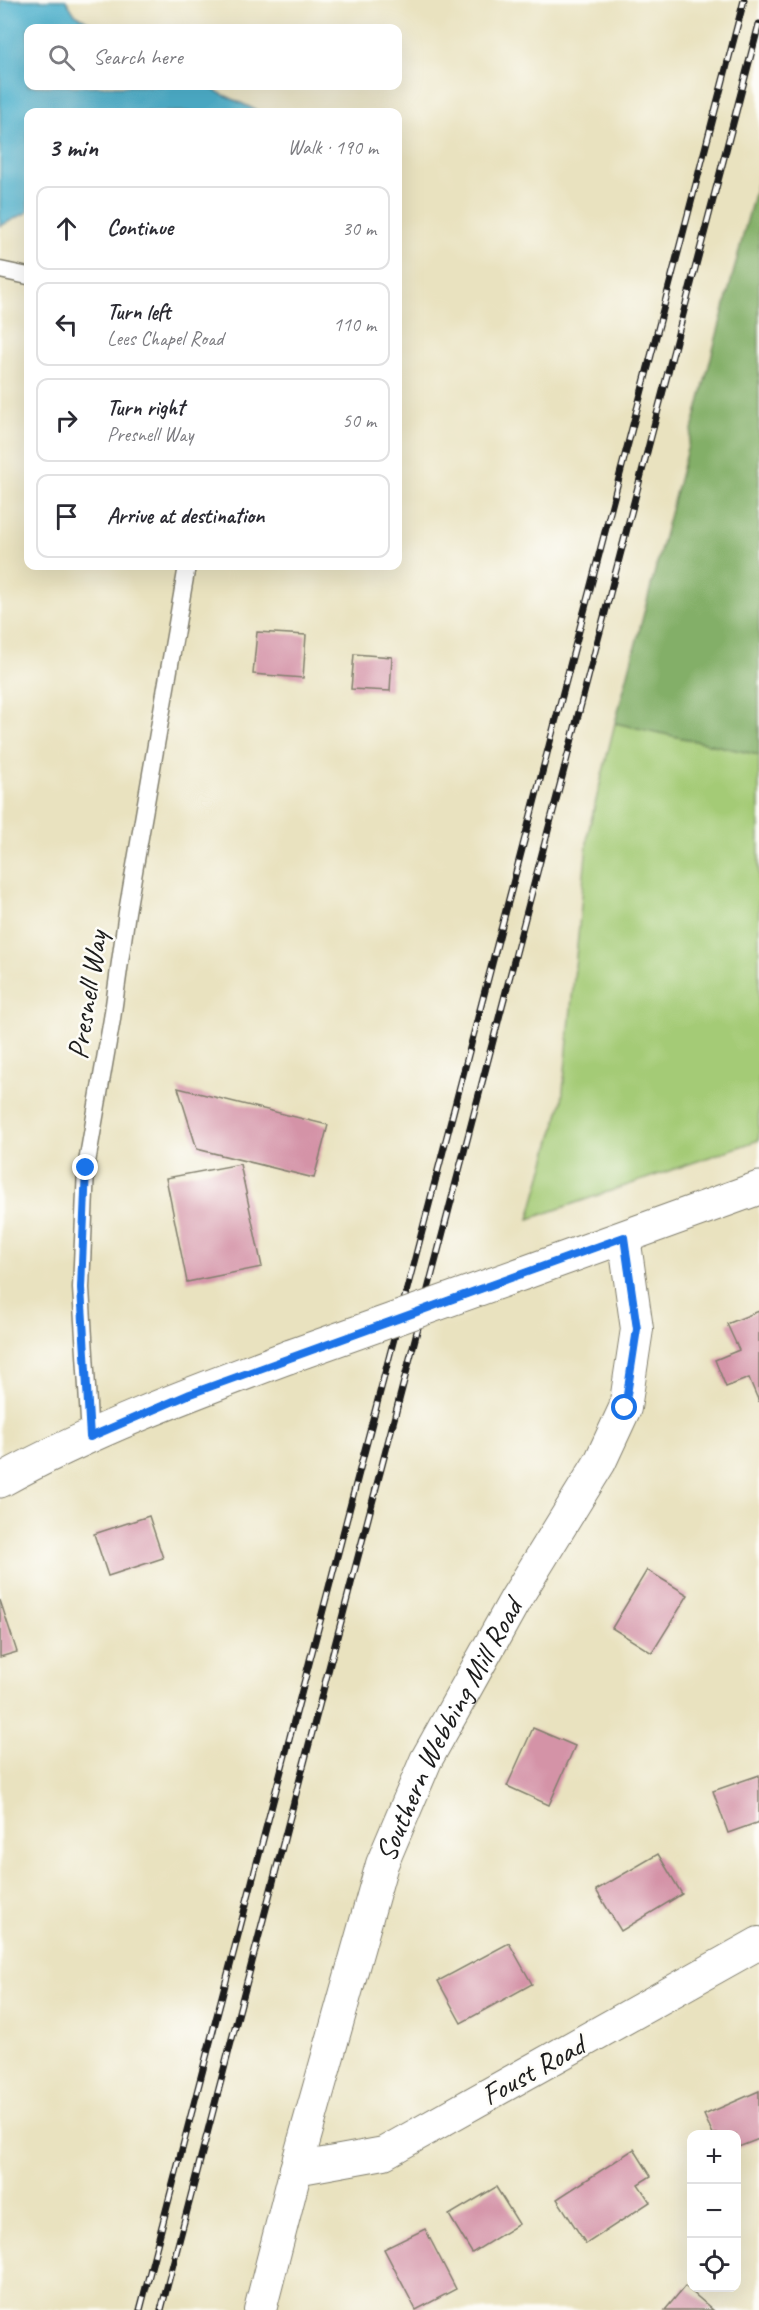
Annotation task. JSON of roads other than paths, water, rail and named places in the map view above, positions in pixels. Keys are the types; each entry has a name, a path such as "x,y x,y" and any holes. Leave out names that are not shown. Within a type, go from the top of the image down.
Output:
{"main road":[{"path":"0,1481 90,1437 190,1394 759,1188"}],"street":[{"name":"Southern Webbing Mill Road","path":"260,2310 296,2169 382,1864 426,1760 515,1600 600,1462 625,1408 637,1329 624,1237"},
{"name":"Foust Road","path":"296,2169 384,2153 759,1942"}],"lane":[{"path":"0,270 24,275"},
{"name":"Presnell Way","path":"90,1437 81,1288 86,1168 112,1019 127,912 186,570"}],"water":[{"path":"0,0 66,0 74,13 92,24 24,24 24,90 213,90 252,108 24,108 24,214 0,226"}],"railway":[{"path":"140,2310 744,0"},
{"path":"161,2310 759,24"}]}
